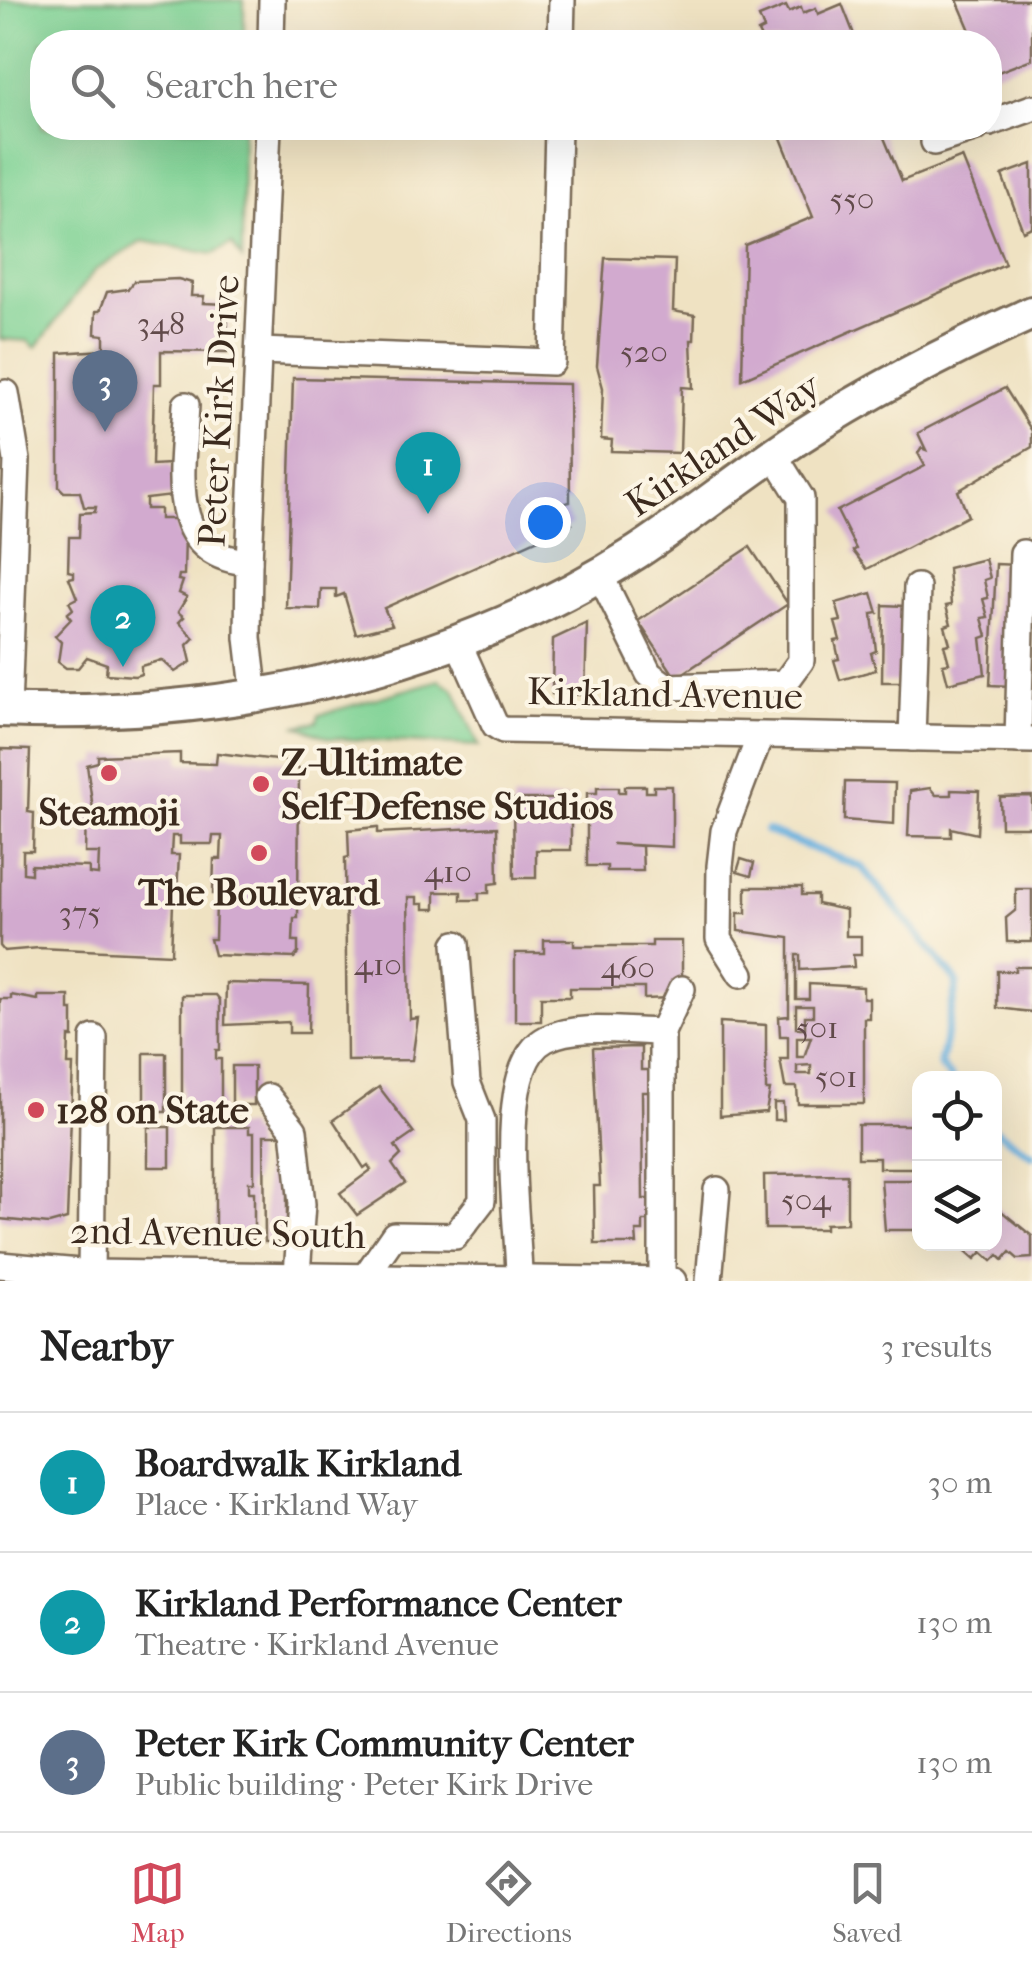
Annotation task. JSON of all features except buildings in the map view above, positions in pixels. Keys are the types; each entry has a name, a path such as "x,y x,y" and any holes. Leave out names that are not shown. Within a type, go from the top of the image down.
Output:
{"main road":[{"name":"Kirkland Way","path":"458,642 529,611 636,553 774,456 867,398 1032,313"},
{"path":"4,710 140,711 255,696 354,676 458,642"}],"street":[{"path":"271,30 272,0"},
{"path":"561,30 562,0"},
{"path":"1002,119 1032,108"},
{"name":"Peter Kirk Drive","path":"255,696 248,638 249,562 268,140"},
{"path":"260,351 552,362 558,140"},
{"path":"934,142 940,140"},
{"path":"4,710 17,460 6,393"},
{"path":"186,405 182,491 190,525 207,551 224,560 249,562"},
{"path":"599,573 649,674 667,687 785,684 801,661 802,498 774,456"},
{"path":"1022,554 1025,740"},
{"path":"912,738 917,587"},
{"name":"Kirkland Avenue","path":"458,642 495,726 503,730 1025,740"},
{"path":"741,974 719,939 720,866 724,831 760,736"},
{"path":"367,1274 394,1234 455,1236 482,1200 482,1120 467,1082 456,944"},
{"path":"662,1281 662,1032 682,989"},
{"path":"520,1277 514,1099 522,1062 546,1039 570,1032 662,1032"},
{"path":"91,1272 94,1038"},
{"path":"268,1098 294,1130 302,1204 297,1274"},
{"path":"709,1281 717,1190"},
{"name":"2nd Avenue South","path":"0,1265 48,1274 367,1274 673,1281"}],"green space":[{"path":"0,0 244,0 244,30 30,30 30,140 243,140 242,259 232,244 213,254 143,241 94,271 36,348 28,341 0,339"},
{"path":"439,680 454,689 479,746 329,738 298,726 317,722 319,715"}],"waterway":[{"path":"767,831 862,867 957,982 940,1065 945,1071"},
{"path":"1002,1134 1032,1155"}],"place":[{"name":"Peter Kirk Community Center","path":"105,432"},
{"name":"Boardwalk Kirkland","path":"428,514"},
{"name":"Kirkland Performance Center","path":"123,667"},
{"name":"Steamoji","path":"109,773"},
{"name":"Z-Ultimate Self-Defense Studios","path":"261,784"},
{"name":"The Boulevard","path":"259,853"},
{"name":"128 on State","path":"36,1110"}]}
